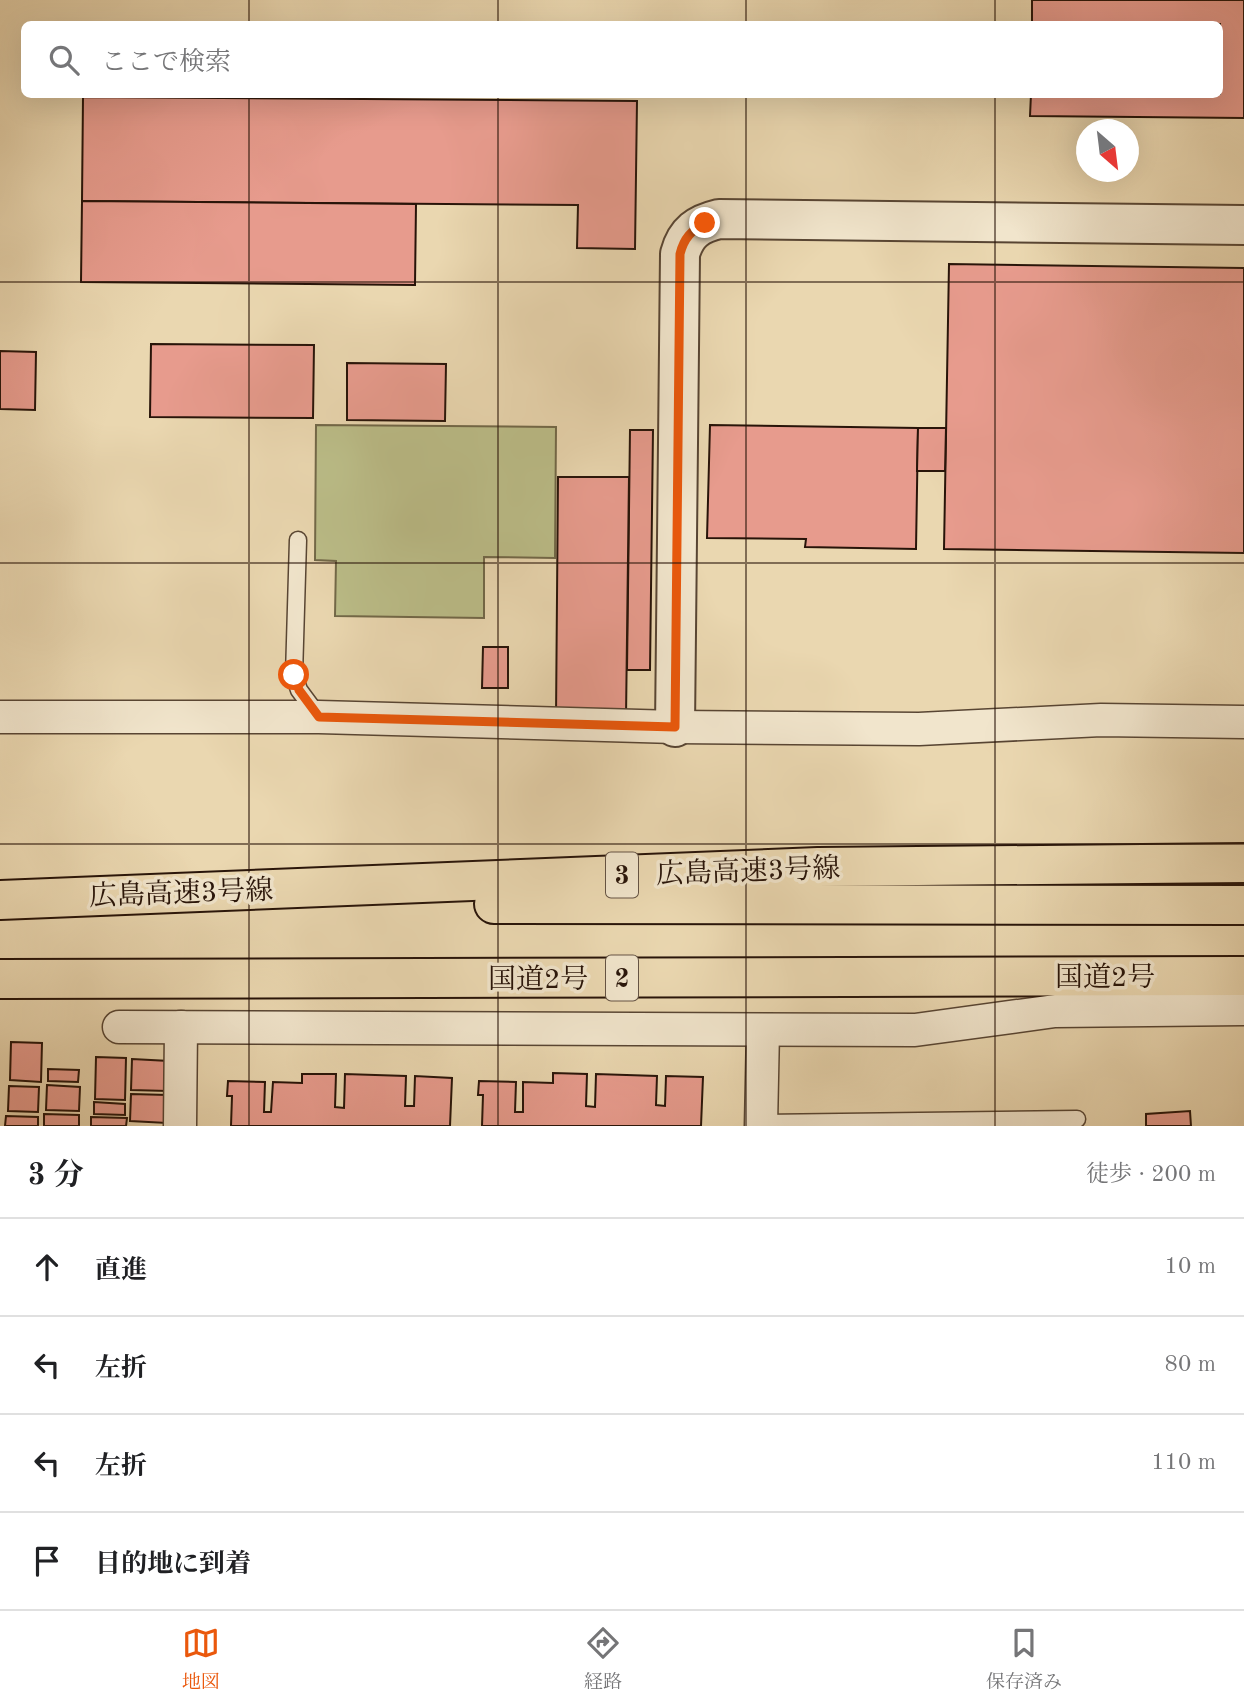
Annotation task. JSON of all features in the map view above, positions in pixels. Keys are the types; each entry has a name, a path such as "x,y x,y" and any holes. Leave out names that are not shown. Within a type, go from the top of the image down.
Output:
{"highway":[{"name":"広島高速3号線","path":"0,900 818,867 1244,863"},
{"name":"広島高速3号線","path":"0,900 620,905 1244,905"},
{"name":"国道2号","path":"0,979 1244,976"}],"street":[{"path":"675,727 680,254 692,229 719,219 1244,225"},
{"path":"0,717 319,717 675,727 919,729 1101,720 1244,722"},
{"path":"119,1027 915,1030 1055,1011 1244,1009"},
{"path":"180,1126 181,1027"},
{"path":"761,1124 762,1030"}],"lane":[{"path":"298,540 294,675 299,690 319,717"},
{"path":"761,1124 1077,1119"}],"green space":[{"path":"316,425 556,427 555,558 484,557 484,618 335,616 336,561 315,560"}],"building":[{"path":"1032,0 1244,0 1244,118 1030,116 1031,98 1223,98 1223,21 1032,21"},
{"path":"83,98 637,101 635,249 577,248 578,205 82,201"},
{"path":"82,201 416,204 415,285 81,282"},
{"path":"949,264 1244,268 1244,553 944,549"},
{"path":"151,344 314,345 313,418 150,417"},
{"path":"0,351 36,352 35,410 0,409"},
{"path":"347,363 446,364 445,421 347,420"},
{"path":"710,425 918,428 916,549 805,547 806,539 707,538"},
{"path":"918,428 946,428 945,471 917,471"},
{"path":"630,430 653,430 650,670 627,670"},
{"path":"558,477 629,477 626,718 556,717"},
{"path":"483,647 508,647 508,688 482,688"},
{"path":"11,1042 42,1043 41,1082 10,1080"},
{"path":"96,1057 126,1058 125,1100 95,1099"},
{"path":"132,1059 169,1061 168,1091 131,1090"},
{"path":"48,1069 79,1070 78,1082 48,1081"},
{"path":"553,1073 587,1074 586,1106 595,1107 596,1074 657,1076 656,1105 665,1106 666,1076 703,1077 701,1126 482,1126 483,1095 478,1095 479,1081 516,1082 515,1112 523,1112 523,1082 553,1083"},
{"path":"302,1074 336,1074 335,1107 344,1108 345,1074 406,1076 405,1106 414,1106 415,1076 452,1078 450,1126 231,1126 232,1096 227,1096 228,1081 265,1082 264,1112 271,1112 273,1082 302,1083"},
{"path":"47,1085 80,1087 79,1111 46,1110"},
{"path":"9,1086 39,1087 38,1112 8,1111"},
{"path":"131,1094 168,1095 167,1123 130,1121"},
{"path":"94,1102 125,1104 125,1115 94,1114"},
{"path":"1190,1111 1191,1126 1146,1126 1146,1114"},
{"path":"44,1114 79,1115 79,1126 44,1126"},
{"path":"6,1116 38,1117 38,1126 5,1126"},
{"path":"91,1117 127,1118 126,1126 91,1126"}],"route":[{"path":"294,675 299,690 319,717 675,727 680,254 692,229 705,223"}]}
